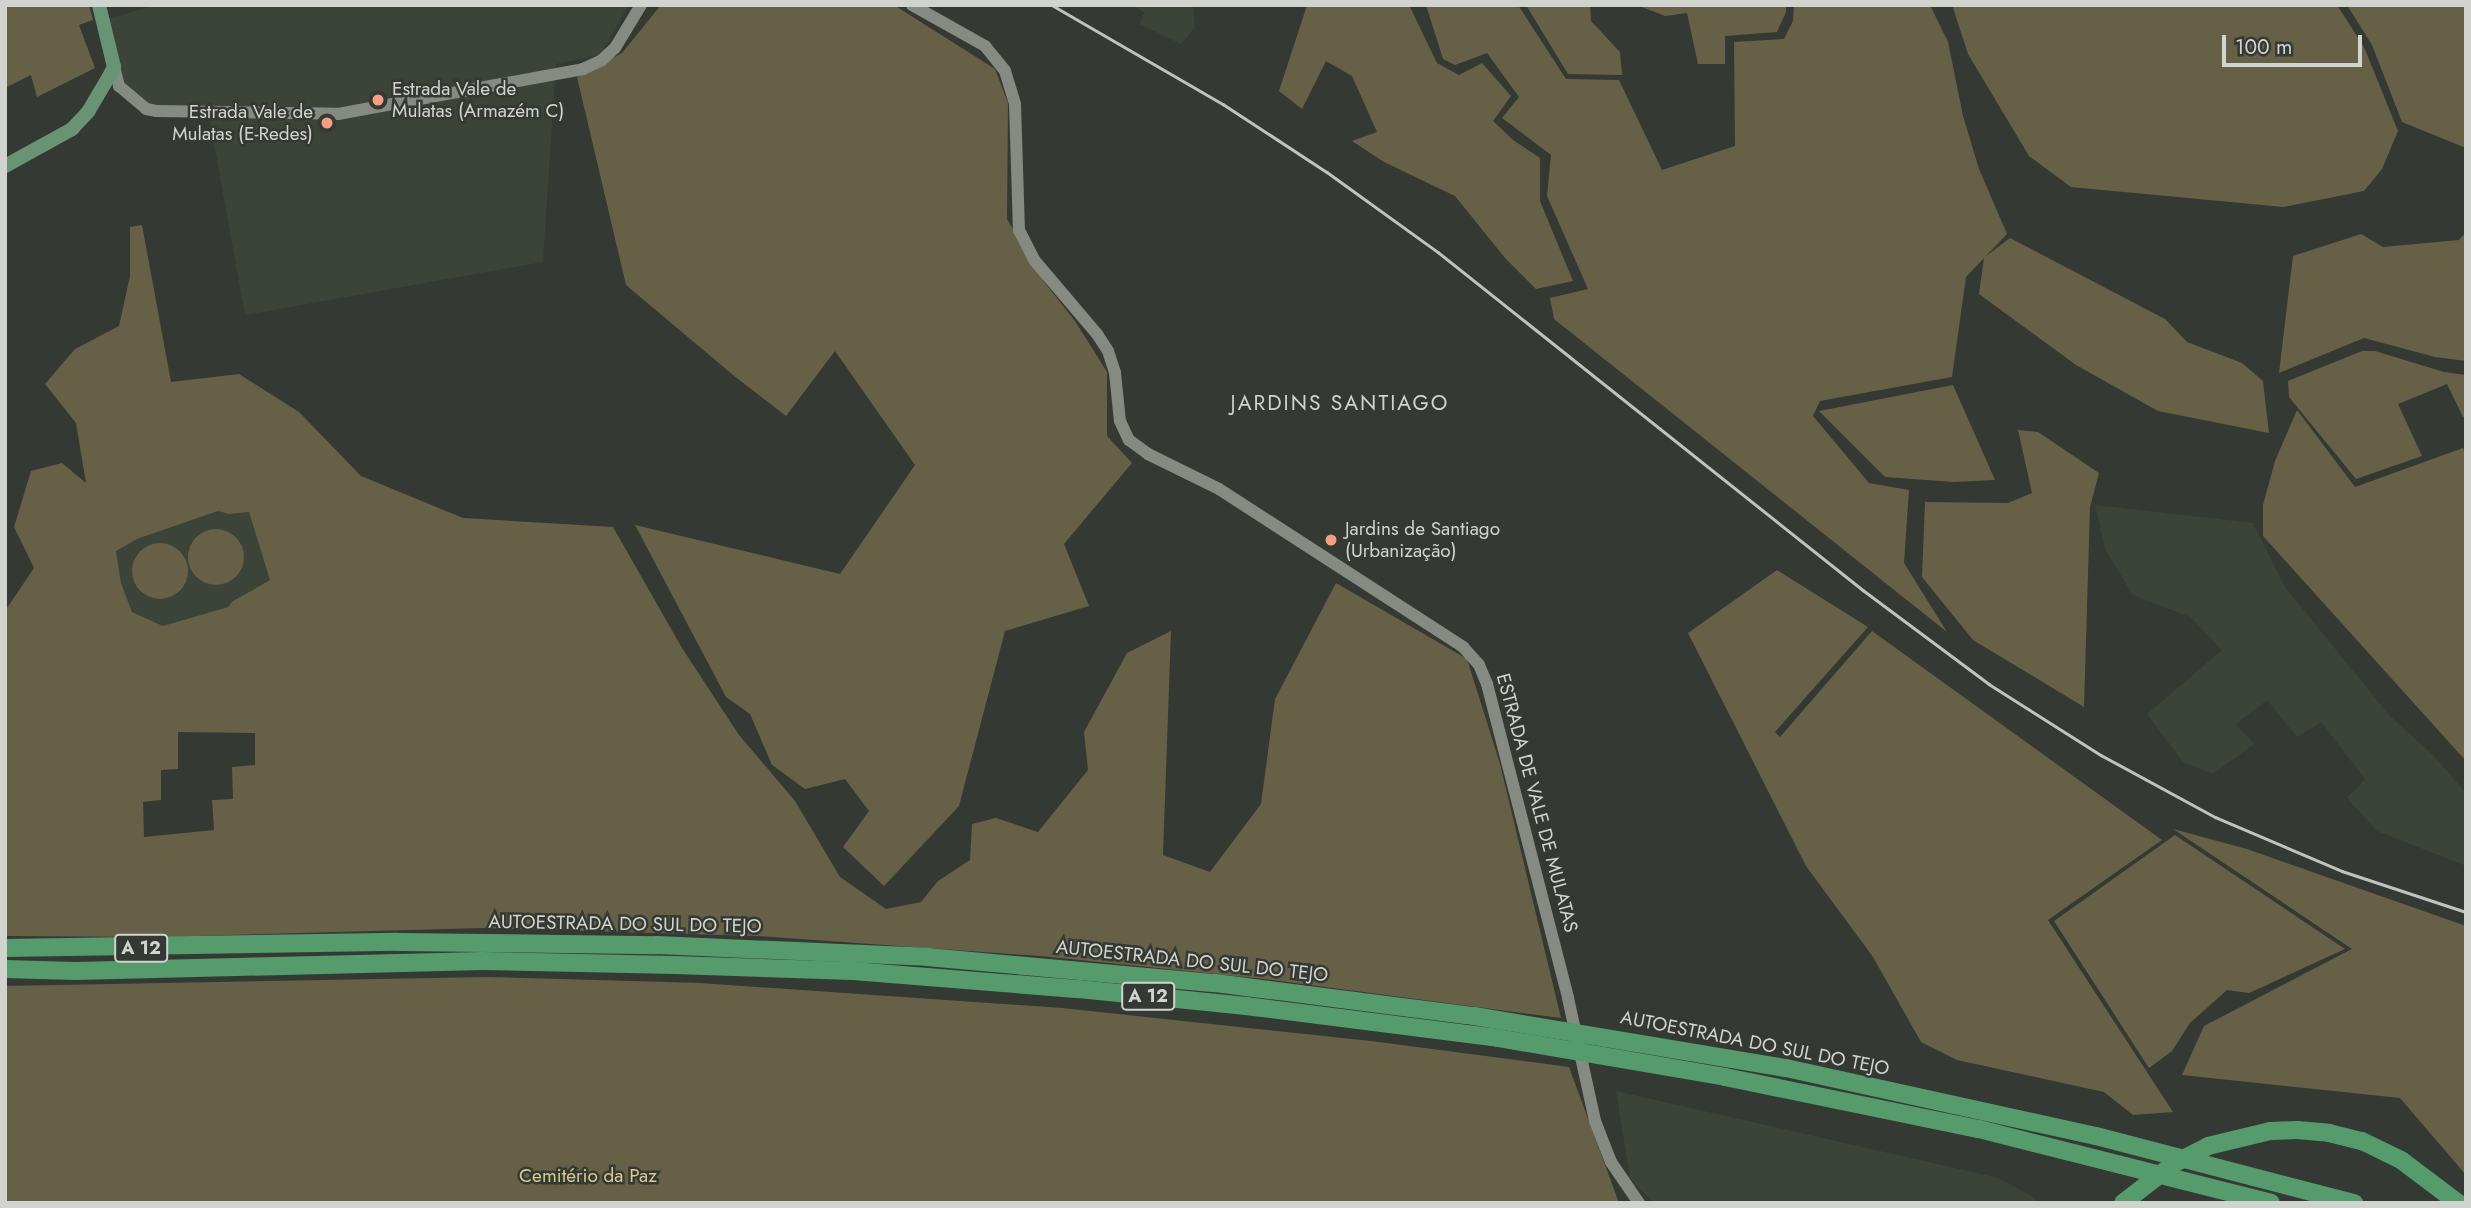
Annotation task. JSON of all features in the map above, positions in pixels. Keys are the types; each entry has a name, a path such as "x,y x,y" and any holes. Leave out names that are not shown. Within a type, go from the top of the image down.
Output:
{"highway":[{"name":"AUTOESTRADA DO SUL DO TEJO","path":"5,948 398,942 681,945 927,957 1228,984 1509,1021 1786,1068 2073,1130 2354,1203"},
{"name":"AUTOESTRADA DO SUL DO TEJO","path":"5,969 75,971 482,961 661,964 852,971 1093,990 1498,1038 1725,1077 1979,1129 2271,1203"},
{"path":"2123,1203 2175,1163 2234,1138 2297,1130 2329,1133 2362,1141 2401,1160 2458,1203"}],"main road":[{"path":"9,167 72,129 88,112 114,67 99,5"}],"street":[{"path":"114,67 119,86 146,108 156,111 338,114 583,69 603,60 615,48 641,5"},
{"name":"ESTRADA DE VALE DE MULATAS","path":"912,5 975,38 993,54 1005,71 1015,104 1019,230 1035,261 1097,334 1108,351 1115,373 1120,421 1129,440 1148,454 1230,495 1464,647 1479,665 1487,684 1568,998 1602,1144 1621,1179 1639,1203"}],"shaded area":[{"path":"155,5 629,5 600,55 556,64 543,262 245,315 210,121 146,103 128,88 122,76 106,20"},
{"path":"1131,5 1193,5 1195,27 1181,44 1140,24 1144,12"},
{"path":"2095,505 2253,523 2285,587 2389,715 2435,757 2466,793 2466,866 2377,831 2347,798 2365,779 2321,722 2297,737 2267,700 2236,724 2254,744 2213,774 2183,762 2147,714 2222,650 2190,617 2133,595 2105,549"},
{"path":"218,511 229,514 249,512 270,579 233,601 228,607 163,626 132,612 121,583 115,551 137,539"},
{"path":"1616,1091 1999,1178 2035,1198 2036,1203 1653,1203 1630,1178"}],"green space":[{"path":"5,5 89,5 93,20 79,25 95,68 37,97 31,75 5,88"},
{"path":"661,5 894,5 995,69 1008,103 1007,219 1045,283 1075,321 1107,372 1107,436 1132,463 1064,544 1089,606 1005,631 959,806 884,886 843,847 869,811 845,779 805,789 772,765 750,714 726,697 635,525 840,574 915,465 835,351 786,416 626,285 577,77 622,53"},
{"path":"1307,5 1409,5 1437,63 1459,75 1482,63 1511,96 1493,121 1513,140 1540,158 1540,201 1573,281 1536,289 1505,258 1455,196 1384,162 1352,141 1377,132 1352,76 1326,61 1302,109 1279,91"},
{"path":"1426,5 1518,5 1566,79 1619,80 1662,170 1735,146 1734,42 1784,39 1793,21 1794,5 1930,5 1948,42 1963,116 1979,169 2007,234 1985,257 2010,238 2165,319 2187,342 2242,363 2263,381 2269,433 2158,411 2076,365 1979,294 1984,258 1966,277 1952,377 1820,401 1813,416 1869,483 1909,490 1904,563 1947,632 1554,319 1550,298 1588,289 1547,196 1551,155 1502,118 1519,97 1487,53 1455,65 1443,59"},
{"path":"1526,5 1590,5 1591,21 1620,52 1622,75 1568,74"},
{"path":"1637,5 1786,5 1786,12 1777,32 1725,36 1725,64 1698,64 1687,13 1665,16"},
{"path":"1952,5 2337,5 2364,47 2398,131 2382,169 2364,191 2283,207 2071,187 2029,156 1968,54"},
{"path":"2347,5 2466,5 2466,148 2402,122 2372,45"},
{"path":"142,225 171,382 239,374 299,412 361,476 463,518 613,527 682,648 739,735 795,801 840,877 886,909 921,902 938,881 970,860 972,824 996,818 1038,832 1088,770 1084,732 1127,653 1171,631 1163,855 1210,872 1261,804 1275,699 1336,583 1467,659 1500,764 1561,1018 1264,979 1041,956 757,936 483,928 159,937 5,936 5,611 34,568 14,527 31,471 62,463 86,483 76,423 45,384 75,349 119,326 130,276 130,227","holes":["218,511 229,514 249,512 270,580 233,601 228,607 163,626 132,612 121,583 116,551 137,539","178,732 255,733 255,765 232,767 233,799 212,800 214,830 144,837 143,802 161,800 161,770 178,769"]},
{"path":"2466,232 2466,361 2435,357 2364,338 2279,373 2293,256 2361,234 2383,247 2459,240"},
{"path":"2362,351 2375,351 2444,372 2466,375 2466,416 2463,417 2447,384 2398,404 2422,456 2356,479 2289,397 2288,381"},
{"path":"1953,385 1995,480 1953,482 1885,477 1819,411"},
{"path":"2297,410 2355,487 2463,448 2466,455 2466,761 2263,536 2263,505 2275,461"},
{"path":"2018,430 2038,432 2099,473 2090,507 2084,707 1973,640 1922,577 1925,502 2008,503 2032,493"},
{"path":"216,529 227,531 236,537 242,546 242,568 236,577 227,583 216,585 205,583 196,577 190,568 188,557 190,546 196,537 205,531"},
{"path":"160,543 171,545 180,551 186,560 186,582 180,591 171,597 160,599 149,597 140,591 134,582 132,571 134,560 140,551 149,545"},
{"path":"1777,570 1868,627 1775,732 1780,737 1872,631 2162,840 2048,920 2173,1112 2133,1115 2104,1092 1957,1060 1921,1042 1873,957 1806,866 1688,633"},
{"path":"2173,829 2247,849 2466,926 2466,1175 2400,1098 2182,1075 2204,1026 2352,949"},
{"path":"2175,835 2345,949 2249,993 2227,990 2190,1023 2172,1051 2149,1068 2054,921"},
{"name":"Cemitério da Paz","path":"488,977 700,983 1062,1008 1371,1041 1569,1067 1619,1203 5,1203 5,986"}],"railway":[{"path":"1052,5 1223,104 1327,172 1438,252 1863,590 1989,684 2101,755 2215,817 2342,871 2466,912"}],"place":[{"name":"Estrada Vale de Mulatas (Armazém C)","path":"378,100"},
{"name":"Estrada Vale de Mulatas (E-Redes)","path":"327,123"},
{"name":"Jardins de Santiago (Urbanização)","path":"1331,540"}],"district":[{"name":"JARDINS SANTIAGO","path":"1340,403"}]}
